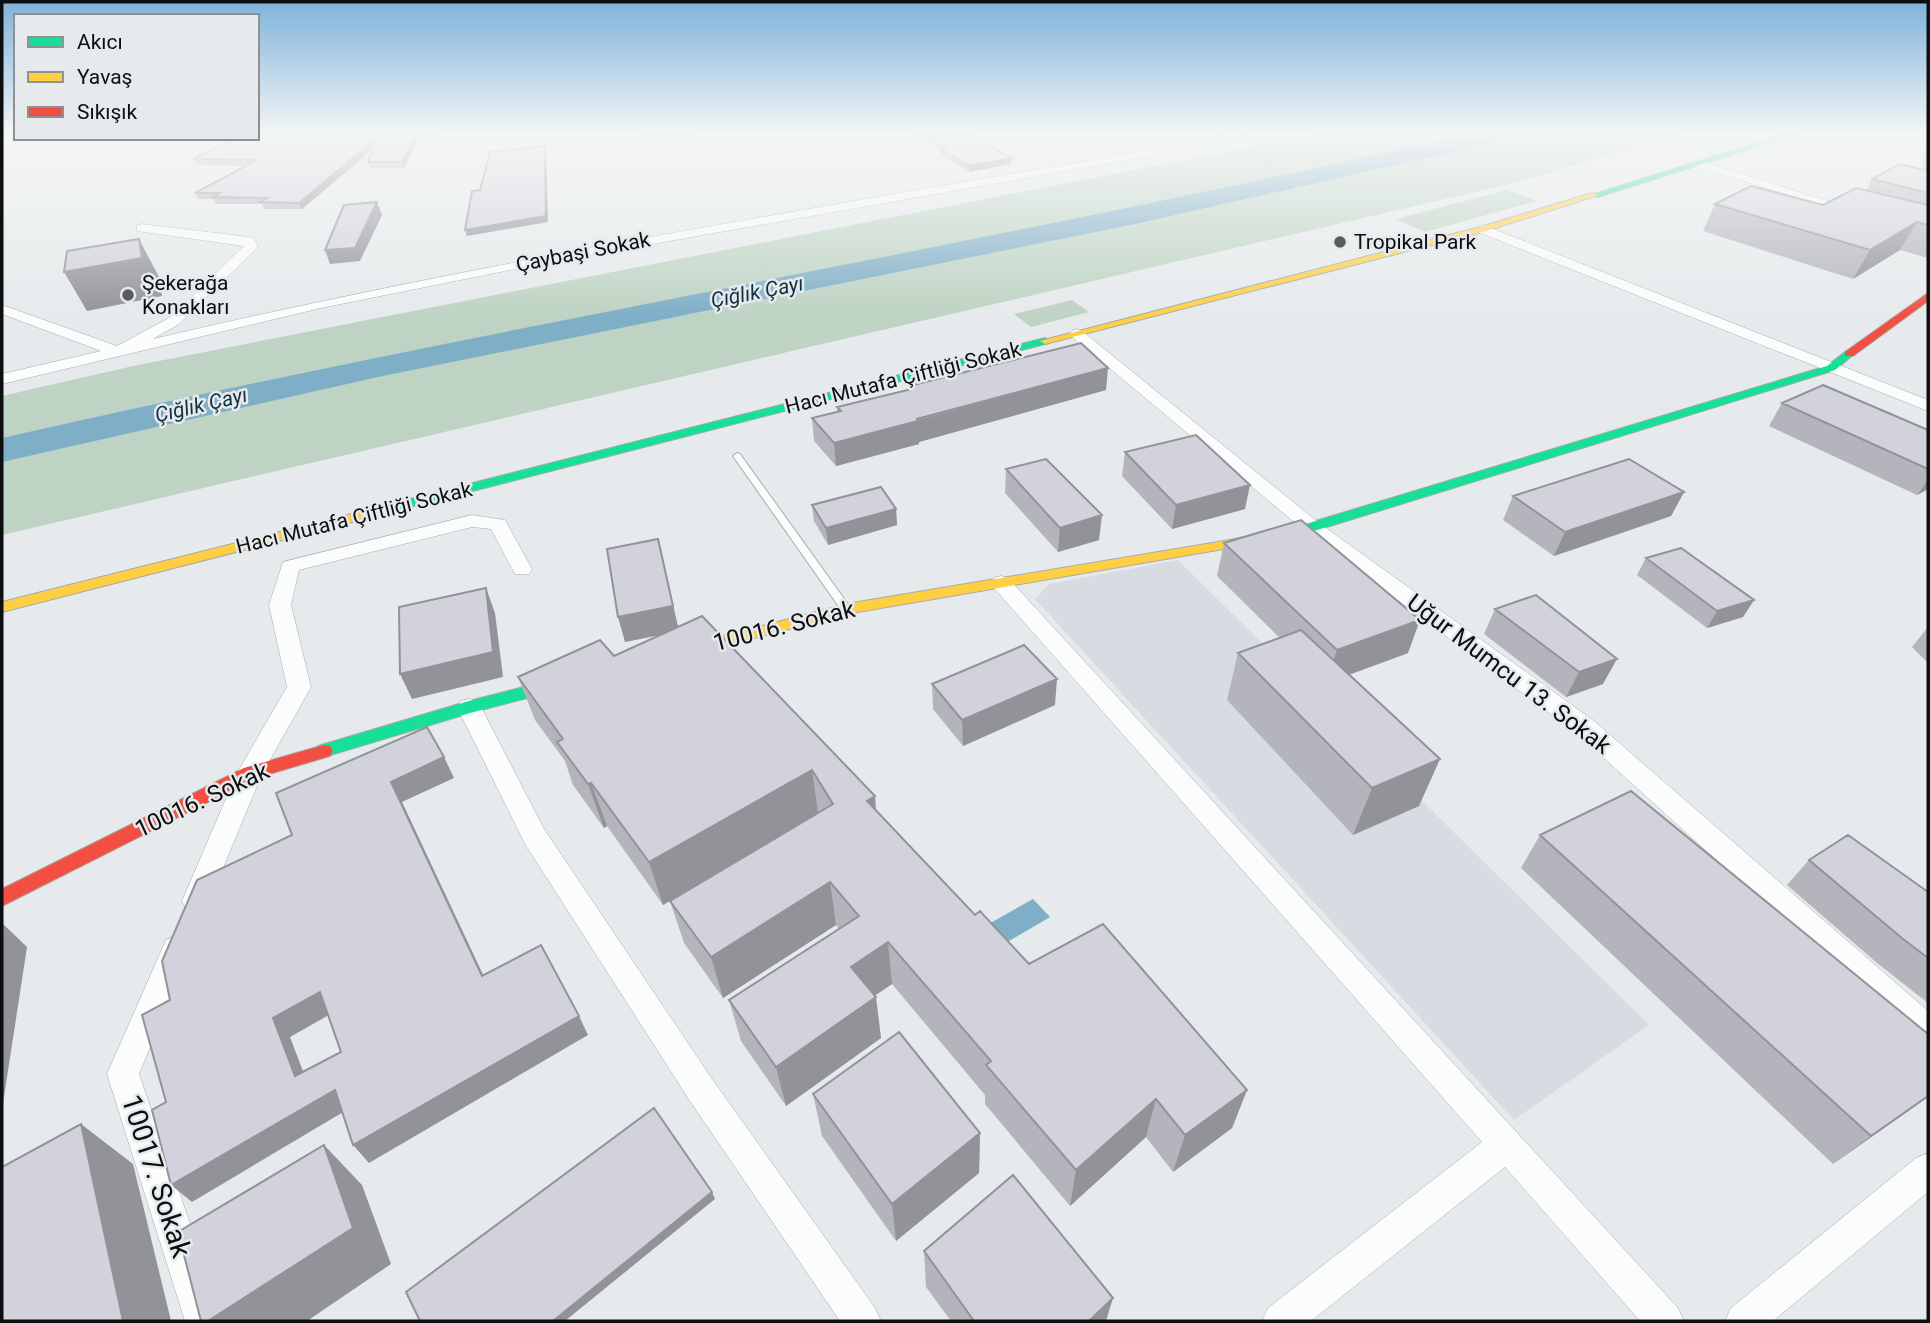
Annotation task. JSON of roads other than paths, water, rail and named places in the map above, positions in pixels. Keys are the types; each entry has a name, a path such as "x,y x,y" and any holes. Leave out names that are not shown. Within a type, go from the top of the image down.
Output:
{"street":[{"name":"Çaybaşi Sokak","path":"2,379 321,304 545,259 916,194"},
{"name":"Hacı Mutafa Çiftliği Sokak","path":"2,607 1077,334 1483,229 1600,194"},
{"path":"1797,194 1867,215"},
{"path":"2,309 118,352 174,321 251,247 249,241 142,228"},
{"path":"1483,229 1928,407"},
{"name":"10016. Sokak","path":"671,655 846,609 1312,527 1831,368 1928,296"},
{"name":"Uğur Mumcu 13. Sokak","path":"1077,334 1312,527 1585,727 1928,1031"},
{"path":"290,566 472,521 499,524 522,569"},
{"name":"10017. Sokak","path":"205,1321 123,1074 250,773 299,687 280,605 290,566"},
{"path":"1001,583 1665,1321"},
{"name":"10016. Sokak","path":"2,898 250,773 469,707 577,679"},
{"path":"469,707 534,836 701,1090 862,1321"},
{"path":"1281,1321 1506,1145"},
{"path":"1744,1321 1928,1170"}],"lane":[{"path":"737,456 846,609"}],"water":[{"path":"1033,899 1050,917 1004,944 987,925"}],"waterway":[{"name":"Çığlık Çayı","path":"2,450 378,367 1237,194"}],"place":[{"name":"Tropikal Park","path":"1340,242"},
{"name":"Şekerağa Konakları","path":"128,295"}]}
